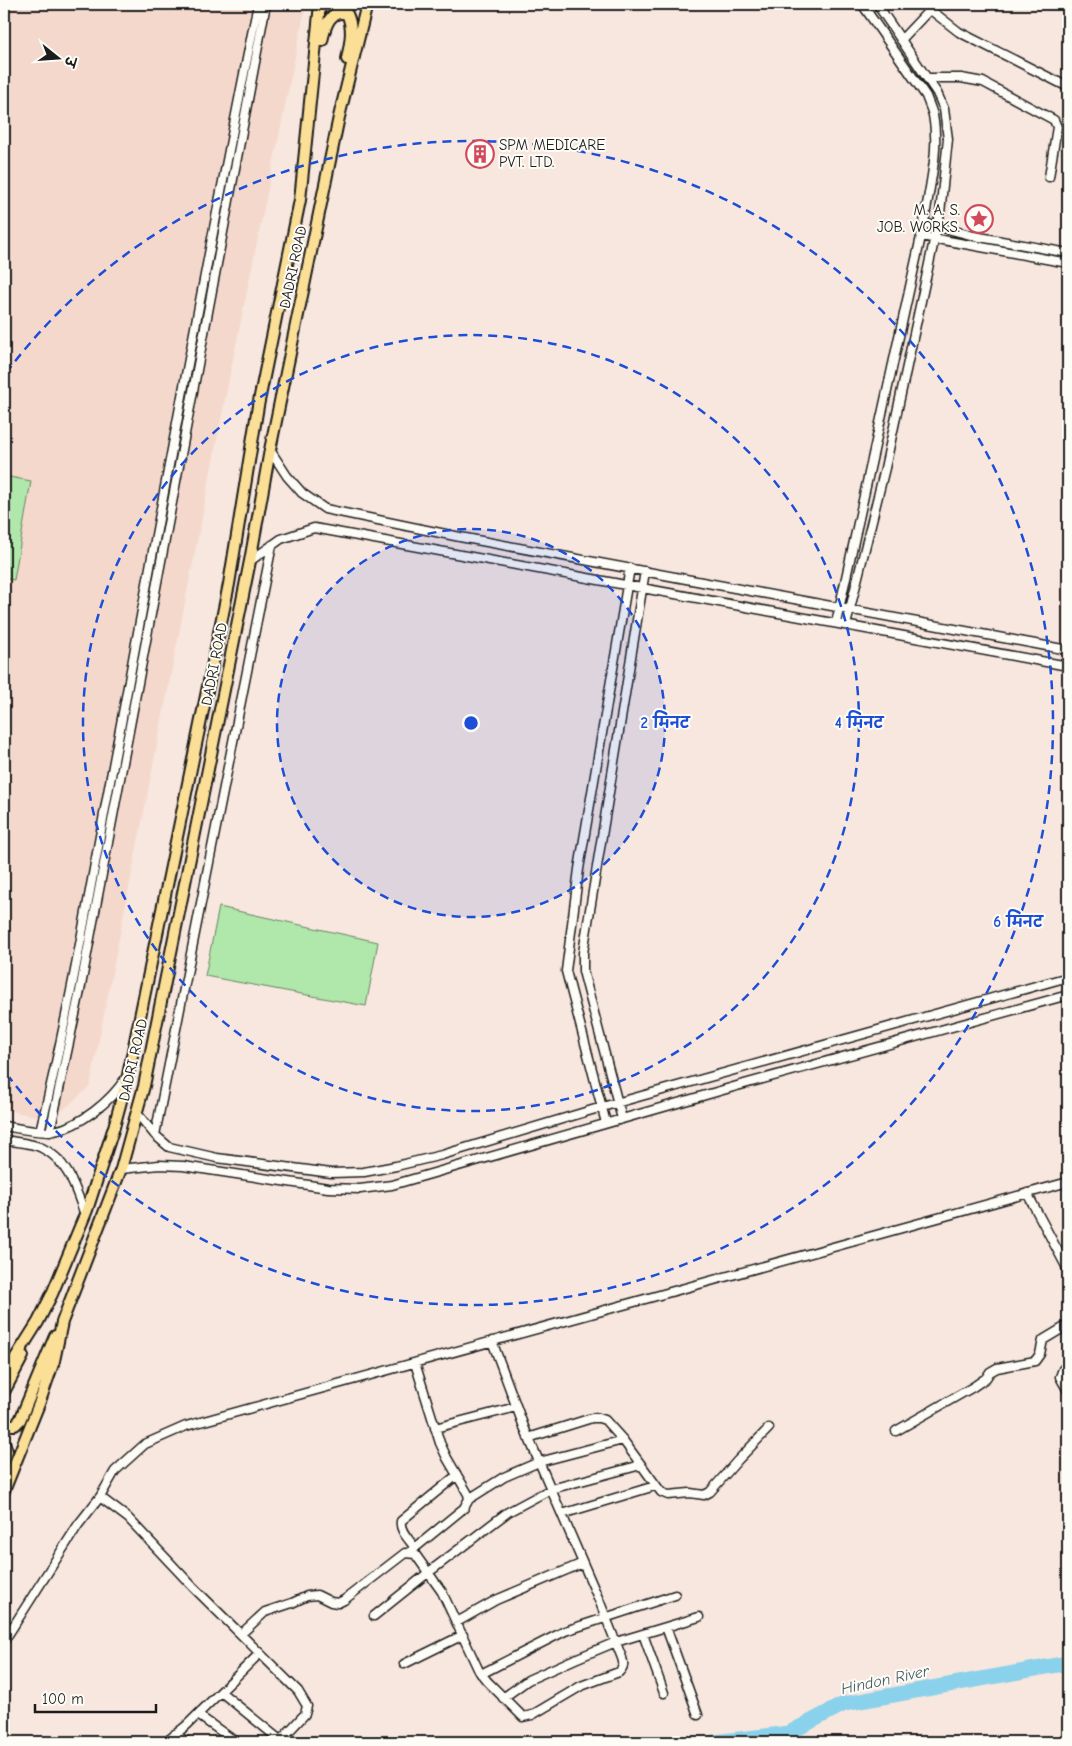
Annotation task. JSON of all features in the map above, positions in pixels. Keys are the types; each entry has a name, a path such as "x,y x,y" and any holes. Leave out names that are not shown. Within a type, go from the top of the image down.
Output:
{"main road":[{"name":"DADRI ROAD","path":"4,1392 52,1294 85,1215 114,1127 128,1075 229,584 258,406 300,200 320,4"},
{"name":"DADRI ROAD","path":"4,1426 15,1425 20,1420 43,1362 62,1322 121,1169 136,1112 154,1041 250,561 270,450 339,117 367,4"},
{"path":"312,83 318,64 324,31 328,23 334,14 340,12 347,14 351,21 351,32 339,117"},
{"name":"DADRI ROAD","path":"4,1376 38,1322"},
{"name":"DADRI ROAD","path":"4,1491 40,1404 54,1361 62,1322"},
{"path":"4,1442 7,1451 4,1463"}],"street":[{"path":"40,1131 71,989 182,391 258,4"},
{"path":"50,1132 80,990 266,4"},
{"path":"836,623 924,223 934,152 933,114 926,96 862,4"},
{"path":"846,625 885,468 938,227 948,139 944,109 937,93 877,4"},
{"path":"923,4 933,7 959,32 1068,87"},
{"path":"901,40 933,7"},
{"path":"927,78 974,79 1054,120 1058,127 1049,177"},
{"path":"924,223 974,236 1068,253"},
{"path":"920,236 1068,263"},
{"path":"270,450 287,476 302,492 325,509 460,537 1068,650"},
{"path":"250,561 281,538 314,528 1068,666"},
{"path":"456,554 460,537"},
{"path":"155,1135 272,545"},
{"path":"606,1123 566,971 579,868 630,568"},
{"path":"622,1119 583,971 583,953 645,571"},
{"path":"136,1112 155,1135 169,1147 217,1158 332,1173 364,1172 442,1155 602,1107 1068,978"},
{"path":"121,1169 159,1165 183,1166 328,1188 360,1189 392,1185 606,1123 1068,995"},
{"path":"4,1126 50,1132 76,1122 96,1110 112,1097 128,1075"},
{"path":"4,1140 42,1147 63,1165 72,1179 85,1215"},
{"path":"4,1641 78,1525 100,1497 115,1471 145,1444 186,1426 1068,1182"},
{"path":"1027,1194 1068,1270"},
{"path":"896,1431 973,1388 997,1368 1035,1361 1040,1354 1042,1340 1068,1325"},
{"path":"457,1475 401,1522 400,1526 415,1554 442,1592 481,1674 523,1716 528,1716 581,1686 619,1672 624,1664 606,1616 528,1438 492,1342"},
{"path":"415,1363 446,1458 468,1494 469,1499"},
{"path":"1068,1366 1063,1369 1060,1377 1068,1391"},
{"path":"435,1428 516,1407"},
{"path":"528,1438 592,1418 599,1418 605,1420 623,1440 661,1492 668,1495 690,1493 704,1495 710,1492 769,1428"},
{"path":"241,1634 265,1612 307,1596 317,1595 331,1602 338,1603 344,1600 405,1553 413,1550 464,1508 469,1499 497,1480 539,1462 623,1440"},
{"path":"374,1616 428,1572 508,1512 550,1489 641,1465"},
{"path":"562,1514 655,1486"},
{"path":"100,1497 128,1518 193,1587 298,1691 308,1706 304,1714 279,1741 221,1692"},
{"path":"456,1622 496,1600 583,1562"},
{"path":"481,1674 565,1631 606,1616 675,1595"},
{"path":"503,1698 528,1680 616,1642 699,1617"},
{"path":"666,1627 698,1715"},
{"path":"643,1634 664,1692"},
{"path":"404,1664 463,1635"},
{"path":"166,1742 198,1715 260,1653"},
{"path":"198,1715 236,1742"},
{"path":"175,1734 187,1742"}],"shaded area":[{"path":"4,4 306,4 230,374 90,1086 53,1119 4,1110"}],"green space":[{"path":"4,476 31,481 14,580 4,578"},
{"path":"219,907 378,942 366,1006 205,976"}],"waterway":[{"name":"Hindon River","path":"714,1742 789,1733 844,1704 1068,1663"}],"place":[{"name":"SPM MEDICARE PVT. LTD.","path":"480,154"},
{"name":"M. A. S. JOB. WORKS.","path":"979,219"}]}
